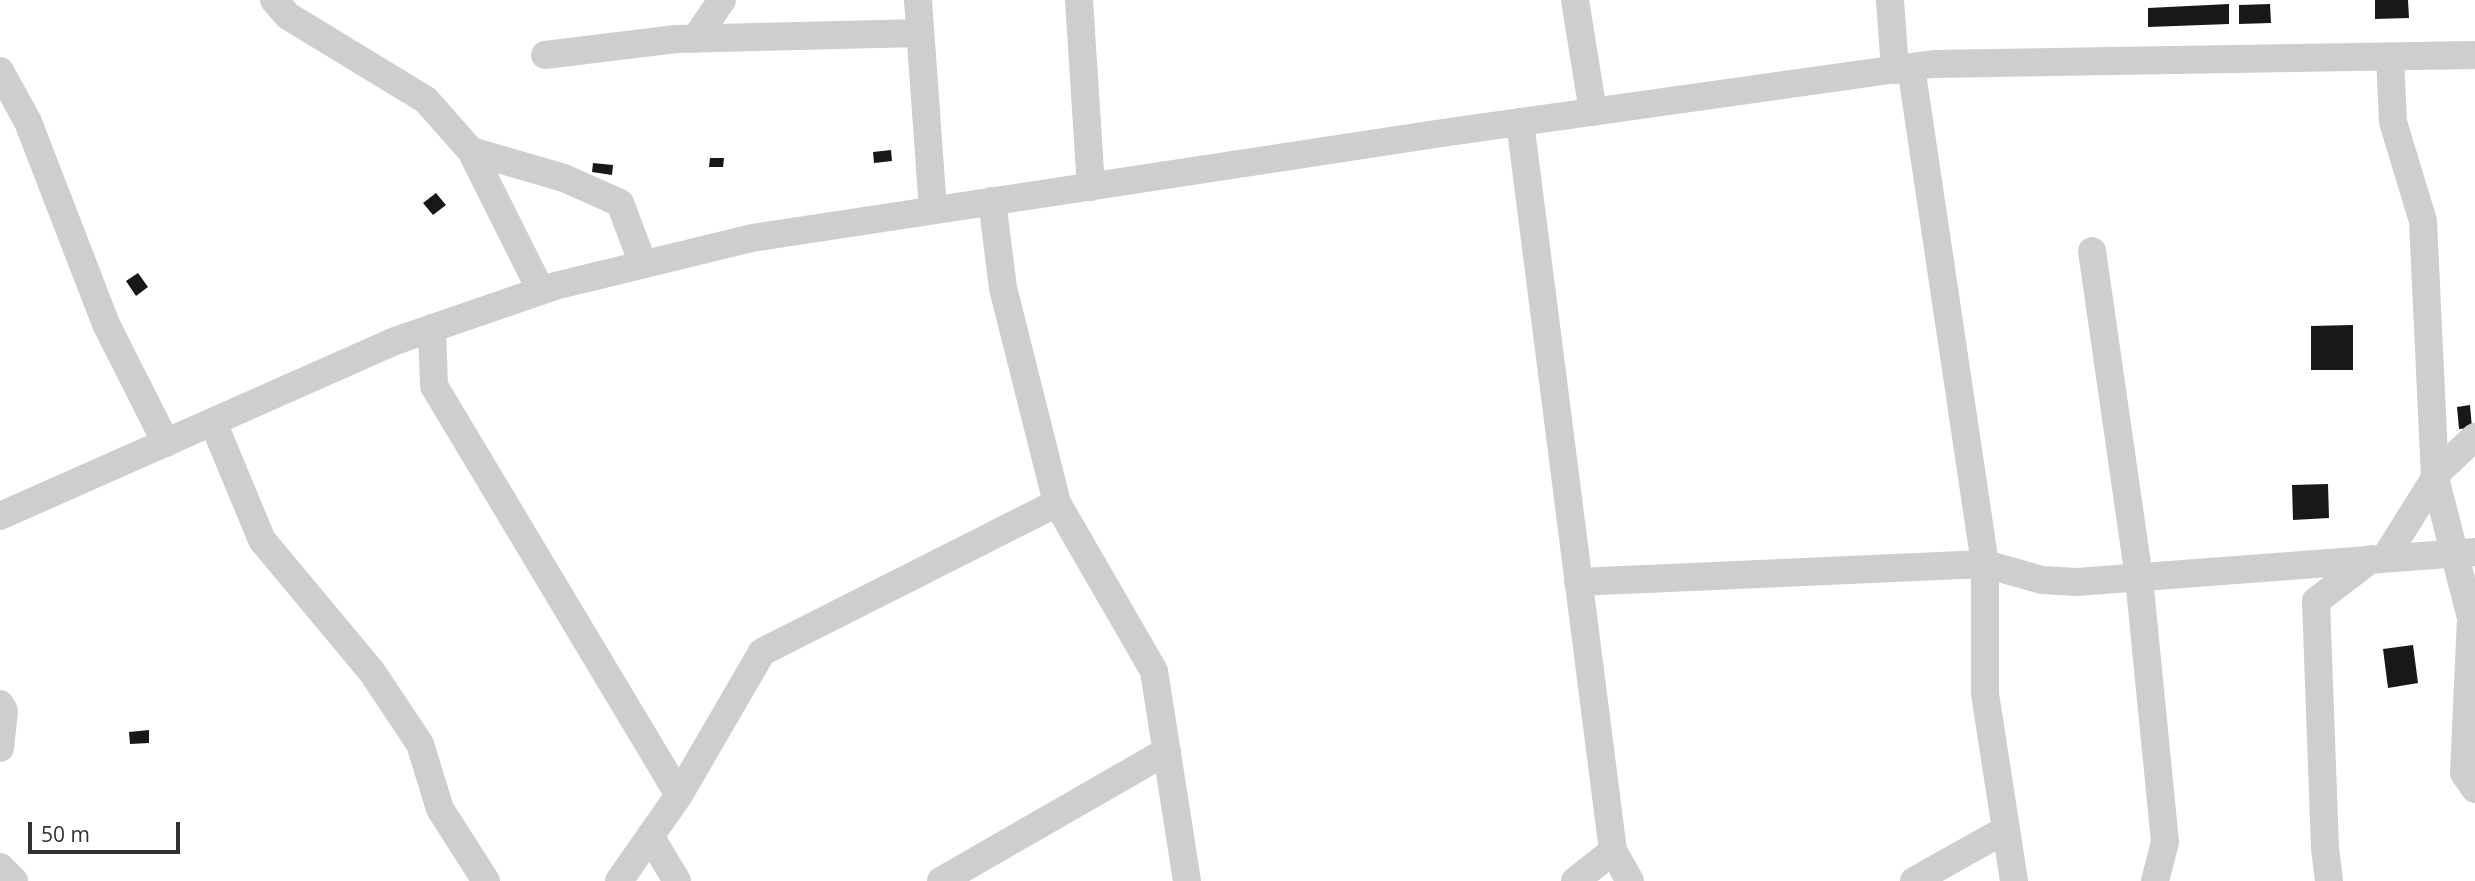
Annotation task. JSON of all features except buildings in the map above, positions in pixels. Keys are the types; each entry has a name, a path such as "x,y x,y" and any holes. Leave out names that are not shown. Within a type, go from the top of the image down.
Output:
{"street":[{"path":"274,0 288,16 426,100 471,151 541,290"},
{"path":"695,38 722,0"},
{"path":"918,0 933,210"},
{"path":"1079,0 1091,187"},
{"path":"1575,0 1593,112"},
{"path":"1890,0 1985,564 1985,694 2014,881"},
{"path":"545,55 695,38 920,33"},
{"path":"0,516 394,341 541,290 752,238 1520,122 1959,63 2475,55"},
{"path":"2390,57 2393,122 2423,221 2435,478 2464,553 2471,618 2464,773 2475,789"},
{"path":"0,71 28,122 106,324 166,443"},
{"path":"1520,122 1613,851 1630,881"},
{"path":"471,151 564,178 620,203 643,264"},
{"path":"992,201 1003,288 1057,503 1154,671 1187,881"},
{"path":"2092,251 2139,578 2165,842 2155,881"},
{"path":"432,328 434,386 679,795"},
{"path":"213,422 262,540 372,672 420,744 440,808 486,881"},
{"path":"2316,601 2378,559 2440,470 2475,437"},
{"path":"619,881 679,795 762,652 1057,503"},
{"path":"1578,582 1985,564 2042,580 2077,582 2464,553"},
{"path":"2273,567 2316,601 2325,848 2329,881"},
{"path":"0,704 4,711 0,748"},
{"path":"941,881 1167,751"},
{"path":"1914,881 2005,830"},
{"path":"650,836 677,881"},
{"path":"1575,881 1613,851"},
{"path":"0,867 14,881"}]}
